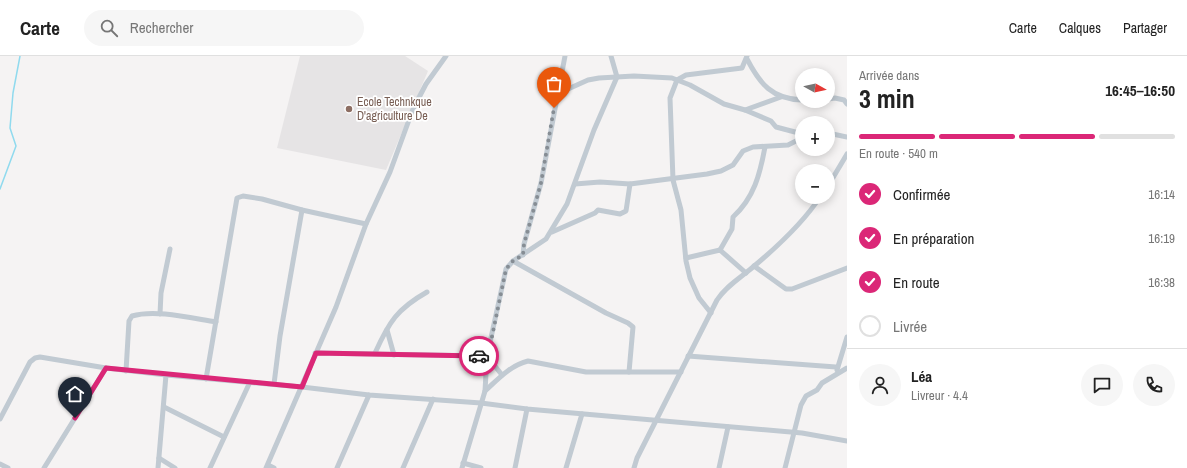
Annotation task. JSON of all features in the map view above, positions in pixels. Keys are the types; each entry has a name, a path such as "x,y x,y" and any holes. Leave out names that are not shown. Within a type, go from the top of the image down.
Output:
{"street":[{"path":"274,468 267,466 336,307 366,224 390,172 413,109 426,84 446,56"},
{"path":"523,255 524,244 541,183 564,56"},
{"path":"480,468 462,466 485,391 488,356 498,314 506,269 513,261 542,244 552,232 575,184 594,130 617,77 611,56"},
{"path":"711,313 698,298 690,278 686,258 681,210 673,180 670,98 677,80 696,73 742,68 747,57"},
{"path":"747,57 762,84 781,97 795,99"},
{"path":"568,89 588,80 617,77 634,76 677,80 690,85 724,104 771,120 776,127 795,131"},
{"path":"745,110 781,97"},
{"path":"835,98 844,100 847,104"},
{"path":"835,134 847,137"},
{"path":"575,184 600,182 630,184 673,180 721,171 733,165 743,151 753,147 788,145 795,142"},
{"path":"686,258 720,250 732,229 733,217 742,208 753,192 761,172 765,147"},
{"path":"835,174 847,154"},
{"path":"552,232 595,213 598,210 620,214 626,211 630,184"},
{"path":"206,379 238,198 243,196 262,199 302,210 366,224"},
{"path":"634,468 637,458 688,356 723,290 754,266 810,212 815,204"},
{"path":"274,384 280,336 302,210"},
{"path":"160,314 161,293 170,249"},
{"path":"720,250 746,272"},
{"path":"513,261 606,313 628,323 632,327 629,372"},
{"path":"754,266 786,289 792,289 847,268"},
{"path":"374,353 401,309 427,292"},
{"path":"126,371 129,321 132,316 140,314 160,314 216,322"},
{"path":"387,330 394,355"},
{"path":"837,375 836,367 847,337"},
{"path":"316,353 488,356"},
{"path":"488,356 502,375"},
{"path":"688,356 836,367"},
{"path":"0,419 30,362 35,358 50,358 126,371 274,384 369,395 433,398 527,409 794,434 802,433 847,441"},
{"path":"485,391 502,375 519,363 528,361 586,372 681,372"},
{"path":"44,468 106,368"},
{"path":"785,468 801,405 806,396 817,390 822,382 837,375 847,368"},
{"path":"158,468 166,375"},
{"path":"210,468 250,382"},
{"path":"337,468 369,395"},
{"path":"403,468 433,398"},
{"path":"164,407 224,437"},
{"path":"515,468 527,409"},
{"path":"566,468 582,414"},
{"path":"718,468 728,427"},
{"path":"159,458 175,468"},
{"path":"0,464 8,468"}],"shaded area":[{"name":"Ecole Technkque D'agriculture De","path":"300,56 405,56 428,71 386,170 277,148"}],"waterway":[{"path":"0,189 16,146 10,128 13,93 20,56"}],"way so far":[{"path":"479,356 488,356 498,314 506,269 513,261 523,255 524,244 541,183 554,108"}],"place":[{"name":"Ecole Technkque D'agriculture De","path":"349,109"}],"route":[{"path":"75,418 106,368 302,387 316,353 479,356"}]}
